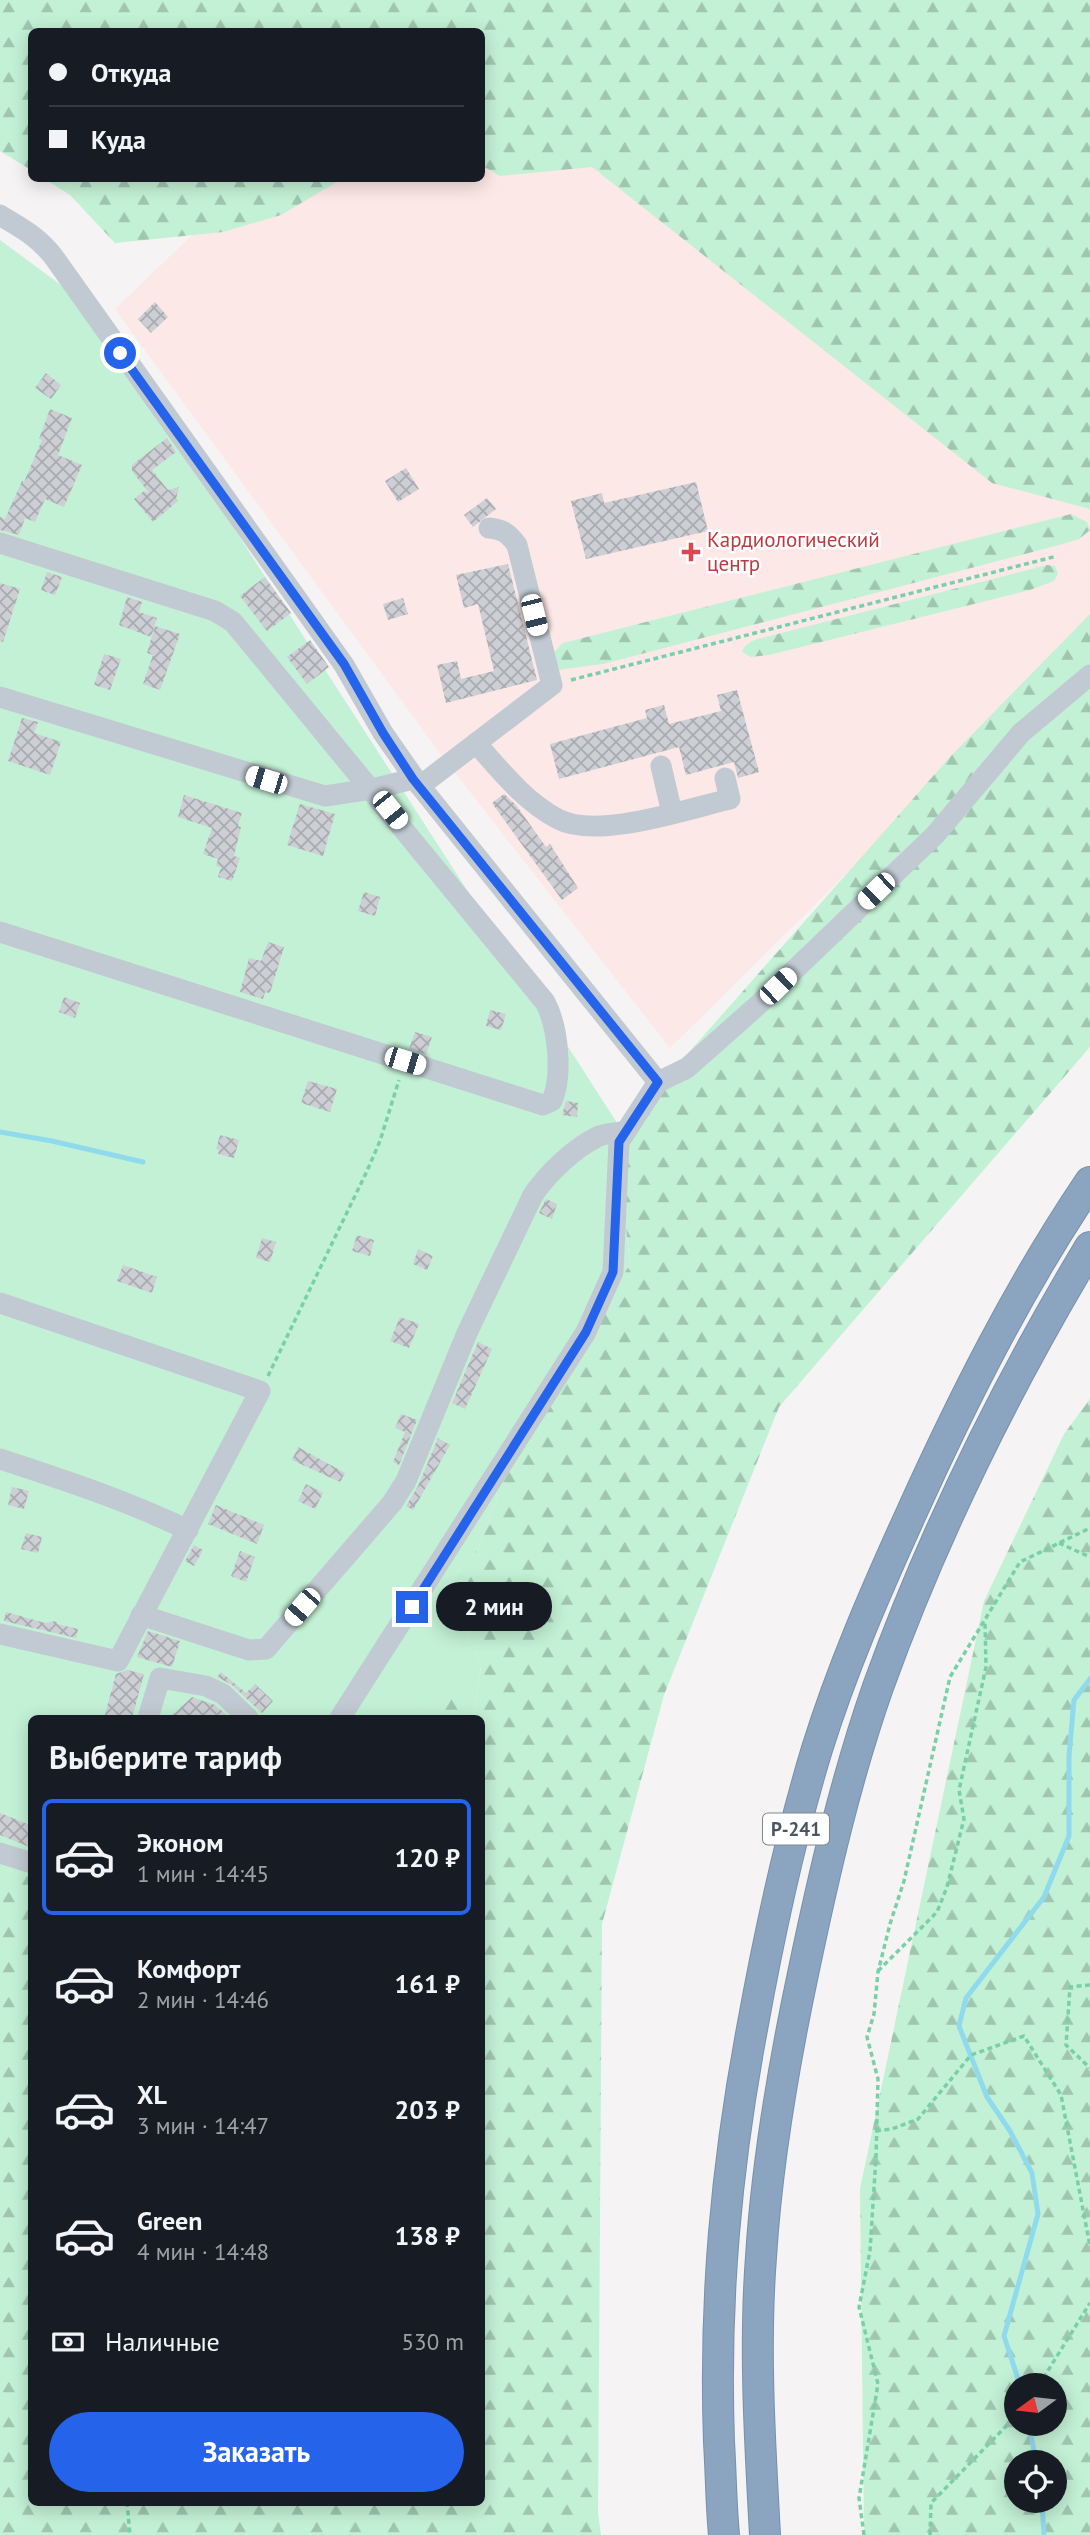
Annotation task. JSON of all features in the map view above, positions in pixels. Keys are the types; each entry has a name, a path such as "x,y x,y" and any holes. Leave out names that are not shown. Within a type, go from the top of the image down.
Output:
{"highway":[{"name":"Р-241","path":"724,2535 717,2393 718,2293 725,2199 740,2094 766,1950 817,1750 878,1587 938,1453 1005,1321 1090,1182"},
{"name":"Р-241","path":"765,2535 758,2361 761,2256 788,2043 814,1920 848,1782 878,1688 907,1611 957,1497 1012,1384 1090,1247"}],"lane":[{"path":"0,215 30,232 53,256 344,664 383,733 416,783 658,1082"},
{"path":"0,697 325,796 416,783 476,743 552,685 517,545 509,534 489,528"},
{"path":"0,543 215,611 233,622 545,1002 551,1013 556,1037 558,1088 552,1101 543,1105 0,932"},
{"path":"341,1715 468,1521 586,1332 613,1272 619,1142 658,1082 687,1068 758,1005 934,835 1021,733 1090,675"},
{"path":"476,743 513,784 558,819 574,825 600,827 730,799 724,778"},
{"path":"661,766 672,813"},
{"path":"141,1615 249,1650 266,1649 392,1503 406,1481 467,1333 533,1195 543,1181 580,1148 600,1136 626,1131"},
{"path":"0,1303 261,1391 118,1661 0,1634"},
{"path":"0,1459 142,1509 188,1530"},
{"path":"149,1715 160,1678 206,1686 223,1694 244,1715"},
{"path":"0,1853 28,1862"}],"path":[{"path":"552,685 1058,556"},
{"path":"261,1391 380,1141 405,1061"},
{"path":"864,2535 859,2498 878,2384 859,2307 870,2251 877,2131 878,2080 867,2037 874,2014 878,1972 904,1881 950,1677 1020,1562 1090,1528"},
{"path":"1059,1544 1090,1557"},
{"path":"878,1972 937,1912 947,1887 964,1819 959,1790 986,1667 985,1620"},
{"path":"1090,1985 1070,1987 1066,2045 1090,2068"},
{"path":"877,2131 892,2129 918,2119 971,2055 1024,2036 1061,2095 1090,2246"},
{"path":"1046,2373 1090,2303"},
{"path":"930,2535 931,2503 1004,2428"},
{"path":"127,2506 130,2535"}],"shaded area":[{"name":"Кардиологический центр","path":"485,36 1090,472 1090,633 670,1048 442,756 115,309 248,182 485,182"}],"green space":[{"path":"0,0 1090,0 1090,509 992,483 592,167 500,176 485,167 485,28 28,28 28,168 0,151"},
{"path":"50,182 337,182 281,215 223,232 115,243 70,195"},
{"path":"0,240 92,308 621,1129 621,1182 630,1265 574,1344 544,1402 539,1436 513,1453 494,1470 497,1499 478,1549 443,1589 465,1627 481,1666 474,1715 423,1710 419,1715 28,1715 28,1876 0,1868"},
{"path":"1071,514 1087,522 1090,530 1079,539 1063,544 603,664 558,670 554,652 563,643"},
{"path":"1047,565 1055,566 1058,574 1054,581 1030,590 769,655 751,657 742,652 745,646 754,640"},
{"path":"1090,614 1090,1047 779,1407 664,1695 602,1924 598,2513 601,2535 0,2535 0,1868 28,1876 28,2506 485,2506 485,1715 474,1715 481,1666 465,1627 436,1617 443,1589 478,1549 497,1499 494,1470 513,1453 539,1436 544,1402 574,1344 630,1265 621,1182 621,1129 950,757"},
{"path":"1090,1399 1090,2535 864,2535 860,2189 984,1601 1064,1434"},
{"path":"452,1696 474,1715 419,1715 423,1710"}],"building":[{"path":"155,302 168,317 151,333 138,319"},
{"path":"46,373 61,385 51,399 35,388"},
{"path":"50,409 72,418 58,455 82,465 64,507 45,499 35,522 25,518 19,535 0,530 0,517 5,519 22,481 24,482 42,440 39,439"},
{"path":"167,438 176,452 152,470 168,490 179,487 176,499 178,501 153,522 134,499 144,491 149,493 132,471 132,465"},
{"path":"406,468 419,489 398,502 385,481"},
{"path":"696,482 708,531 586,559 571,501 602,493 604,503"},
{"path":"487,498 496,509 473,527 464,515"},
{"path":"508,564 537,680 446,703 437,665 457,661 461,679 494,671 478,604 464,608 456,575"},
{"path":"47,572 62,577 55,595 41,590"},
{"path":"265,577 291,613 267,631 240,596"},
{"path":"0,583 20,589 3,642 0,641"},
{"path":"127,597 142,602 139,612 157,618 151,637 119,625"},
{"path":"403,598 408,614 388,620 383,604"},
{"path":"155,626 180,634 160,690 143,684 153,655 147,653"},
{"path":"310,640 329,667 307,684 287,657"},
{"path":"104,654 121,659 110,690 94,685"},
{"path":"737,690 759,772 738,778 734,762 686,775 679,747 559,779 550,744 647,718 645,710 664,705 669,724 721,711 717,695"},
{"path":"22,718 38,722 34,733 61,742 50,775 8,761"},
{"path":"504,794 516,805 546,847 550,844 578,888 562,900 492,803"},
{"path":"184,795 242,813 234,856 240,858 232,881 218,877 221,867 216,866 218,859 203,854 212,828 178,817"},
{"path":"300,804 335,814 323,856 287,845"},
{"path":"364,892 380,897 375,916 358,911"},
{"path":"268,942 284,947 270,993 265,992 263,999 240,992 249,958 261,961"},
{"path":"64,997 80,1003 75,1018 59,1012"},
{"path":"490,1010 506,1014 501,1030 486,1026"},
{"path":"415,1032 432,1037 426,1054 409,1049"},
{"path":"308,1081 337,1089 330,1112 301,1103"},
{"path":"566,1101 578,1103 577,1117 562,1115"},
{"path":"220,1135 239,1140 234,1158 218,1154 219,1150 216,1149"},
{"path":"546,1199 557,1204 552,1219 539,1213"},
{"path":"357,1235 374,1240 370,1256 352,1251"},
{"path":"262,1238 276,1242 270,1262 256,1258"},
{"path":"418,1249 433,1256 427,1270 413,1264"},
{"path":"123,1265 157,1277 152,1293 117,1281"},
{"path":"400,1317 419,1324 409,1348 390,1341"},
{"path":"478,1342 492,1349 465,1409 452,1403"},
{"path":"401,1414 417,1420 399,1465 393,1462 405,1432 395,1428"},
{"path":"438,1438 450,1445 413,1510 406,1506 418,1486"},
{"path":"298,1447 345,1473 340,1482 292,1460"},
{"path":"306,1484 323,1493 315,1509 298,1501"},
{"path":"12,1487 29,1491 24,1509 8,1505"},
{"path":"216,1505 264,1525 257,1544 208,1524"},
{"path":"26,1533 42,1537 38,1553 21,1549"},
{"path":"194,1545 203,1550 194,1566 185,1561"},
{"path":"240,1551 255,1557 246,1582 231,1576"},
{"path":"6,1612 45,1623 56,1621 57,1624 78,1629 76,1638 4,1621"},
{"path":"148,1631 180,1641 172,1667 137,1657"},
{"path":"127,1670 144,1674 133,1715 105,1715 116,1674"},
{"path":"221,1672 246,1693 255,1684 273,1701 262,1713 232,1685 217,1677"},
{"path":"192,1697 215,1705 227,1715 172,1715"},
{"path":"0,1813 28,1824 28,1846 0,1835"}],"waterway":[{"path":"0,1132 143,1162"},
{"path":"1016,2373 1004,2336 1038,2214 1032,2173 1010,2131 987,2097 959,2026 966,1998 1044,1897 1069,1836 1069,1756 1074,1700 1090,1679"},
{"path":"1031,2436 1034,2450"},
{"path":"1043,2513 1044,2535"}],"place":[{"name":"Кардиологический центр","path":"691,552"}],"route":[{"path":"120,353 344,664 413,779 658,1082 619,1142 613,1272 586,1332 412,1607"}]}
